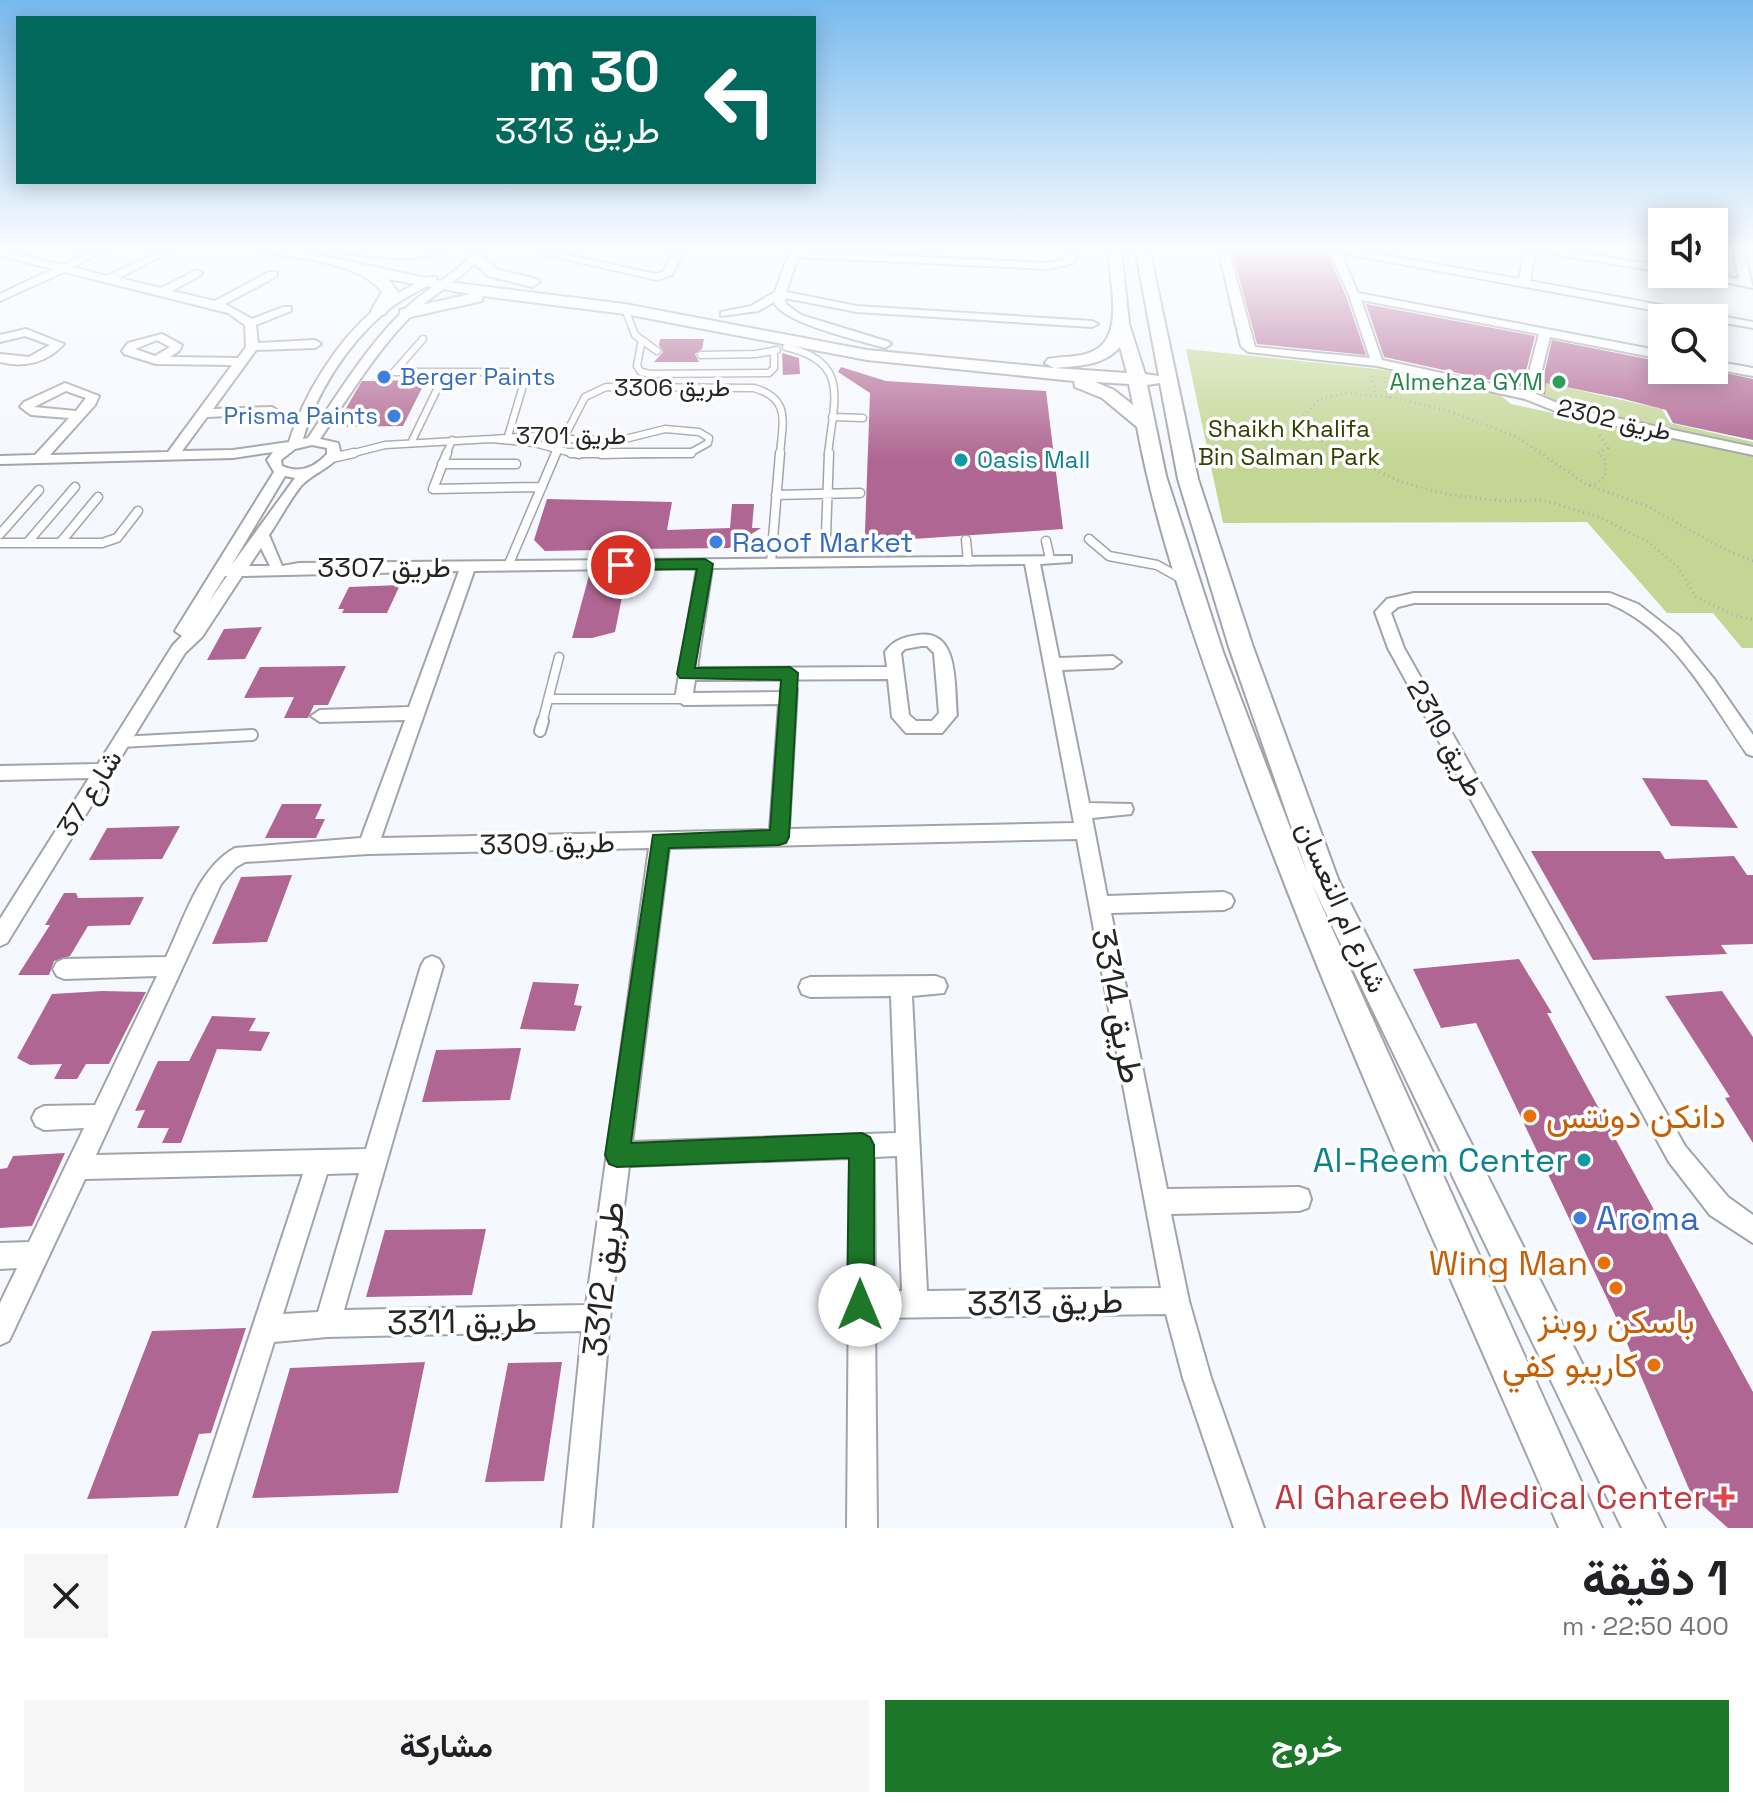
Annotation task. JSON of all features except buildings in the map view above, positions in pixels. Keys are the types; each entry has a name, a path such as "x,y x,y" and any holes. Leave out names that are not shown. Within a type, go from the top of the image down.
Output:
{"main road":[{"path":"673,319 794,345 867,355 1031,371 1166,376"},
{"path":"753,319 885,344 1136,374"},
{"name":"شارع ام النعسان","path":"1121,319 1136,374 1156,476 1189,584 1299,889 1581,1528"},
{"name":"شارع ام النعسان","path":"1155,319 1188,479 1241,647 1324,880 1643,1521"},
{"path":"1054,363 1085,359 1106,351 1114,343 1121,324"},
{"path":"1031,371 1087,385 1108,394 1145,424"}],"street":[{"path":"172,456 252,347 254,328 246,319"},
{"path":"251,323 260,319"},
{"path":"293,445 300,421 327,375 372,319"},
{"path":"312,441 372,354 401,319"},
{"path":"803,319 885,344"},
{"path":"1011,319 1092,324"},
{"name":"طريق 2302","path":"1240,319 1247,346 1252,350 1373,362 1529,396 1565,411 1753,451"},
{"path":"1361,319 1373,362"},
{"path":"1479,319 1648,352"},
{"path":"1728,321 1753,325"},
{"path":"0,339 26,332 58,344 26,362 14,363 0,358"},
{"path":"1529,396 1545,332"},
{"path":"252,347 315,344"},
{"path":"156,360 241,362"},
{"path":"1728,368 1753,372"},
{"path":"202,413 272,411"},
{"path":"40,458 80,415"},
{"path":"0,460 233,454 312,441 333,446 332,458 309,472 277,468 233,454"},
{"name":"شارع 37","path":"0,936 179,649 196,633 232,568 277,468 280,452 293,445"},
{"name":"شارع 37","path":"232,568 262,535 296,484 309,472"},
{"path":"262,535 276,564"},
{"name":"طريق 3307","path":"232,568 1050,559"},
{"name":"طريق 3314","path":"1050,559 1052,664 1155,1202 1176,1301 1197,1378 1249,1528"},
{"name":"طريق 3307","path":"232,568 276,564 299,568"},
{"path":"705,564 684,699 788,698"},
{"name":"طريق 3307","path":"368,846 468,567"},
{"name":"طريق 2319","path":"1753,749 1667,630 1627,603 1610,598 1414,598 1393,603 1383,612 1396,648 1677,1154 1719,1206 1753,1230"},
{"path":"921,640 938,645 942,651 948,715 944,722 936,728 924,729 912,728 904,723 894,673 893,652 900,645 921,640"},
{"path":"1052,664 1113,662"},
{"path":"779,837 790,673"},
{"path":"686,674 894,673"},
{"path":"320,716 414,713"},
{"path":"0,773 102,771"},
{"path":"1082,821 1124,809"},
{"name":"طريق 3309","path":"0,1332 214,878 229,861 242,854 368,846 779,837 1082,821"},
{"name":"طريق 3312","path":"577,1528 597,1318 660,840"},
{"path":"1098,905 1224,901"},
{"path":"64,969 173,966"},
{"path":"327,1324 432,966"},
{"path":"901,986 915,1303"},
{"path":"810,987 936,986"},
{"path":"44,1118 102,1116"},
{"path":"617,1155 908,1144"},
{"path":"862,1145 862,1528"},
{"path":"79,1167 374,1161"},
{"path":"201,1528 319,1162"},
{"path":"1155,1202 1299,1199"},
{"path":"0,1256 37,1254"},
{"name":"طريق 3313","path":"860,1305 1176,1301"},
{"name":"طريق 3311","path":"267,1329 327,1324 597,1318"}],"lane":[{"path":"627,319 630,331 641,344 657,351"},
{"path":"423,339 394,372 511,372 527,378 508,436"},
{"path":"641,344 637,366 641,372 769,373 774,368 774,351"},
{"path":"701,355 774,351 794,345 820,358 830,368 835,380 825,494 826,535"},
{"path":"714,374 717,355"},
{"path":"411,443 445,373"},
{"name":"طريق 3306","path":"508,566 563,437 585,397 606,387 732,386 770,392 780,400 783,411 771,563"},
{"path":"832,417 863,418"},
{"name":"طريق 3701","path":"332,458 385,445 491,439 534,443 580,455 690,453 705,448 709,438 699,432 665,429 625,439 508,436 491,439"},
{"path":"452,440 432,487 436,490 542,487"},
{"path":"442,464 516,464"},
{"path":"27,543 75,487"},
{"path":"0,534 39,490"},
{"path":"776,495 860,493"},
{"path":"60,543 98,497"},
{"path":"0,543 111,541 117,538 138,511"},
{"path":"1089,539 1100,552 1150,563 1189,584"},
{"path":"966,540 968,561"},
{"path":"1046,541 1050,559"},
{"path":"540,731 559,657"},
{"path":"550,699 684,699"},
{"path":"120,742 252,735"}],"path":[{"path":"1373,362 1376,396"},
{"path":"1753,561 1697,536 1646,506 1587,485 1518,438 1484,423 1409,401 1376,396 1328,396 1309,406 1302,418 1315,438 1355,461 1402,482 1446,494 1502,501 1542,500 1597,516 1648,542 1678,567 1696,597 1738,617 1753,619"},
{"path":"1587,485 1597,484 1605,476 1606,461 1598,453 1608,448 1600,438 1592,417"}],"green space":[{"name":"Shaikh Khalifa Bin Salman Park","path":"1186,349 1377,369 1495,391 1511,404 1753,457 1753,648 1742,648 1713,613 1667,613 1587,522 1223,523"},
{"path":"1565,379 1564,387 1662,409 1670,423 1753,442 1753,447 1544,401 1546,380"}],"place":[{"name":"Berger Paints","path":"384,377"},
{"name":"Almehza GYM","path":"1559,382"},
{"name":"Prisma Paints","path":"394,416"},
{"name":"Oasis Mall","path":"961,460"},
{"name":"Raoof Market","path":"716,542"},
{"name":"دانكن دونتس","path":"1530,1116"},
{"name":"Al-Reem Center","path":"1584,1160"},
{"name":"Aroma","path":"1580,1218"},
{"name":"Wing Man","path":"1604,1263"},
{"name":"باسكن روبنز","path":"1616,1288"},
{"name":"كاريبو كفي","path":"1654,1365"},
{"name":"Al Ghareeb Medical Center","path":"1724,1497"}],"route":[{"path":"621,565 705,564 686,674 790,673 779,837 660,840 617,1155 862,1145 860,1305"}]}
